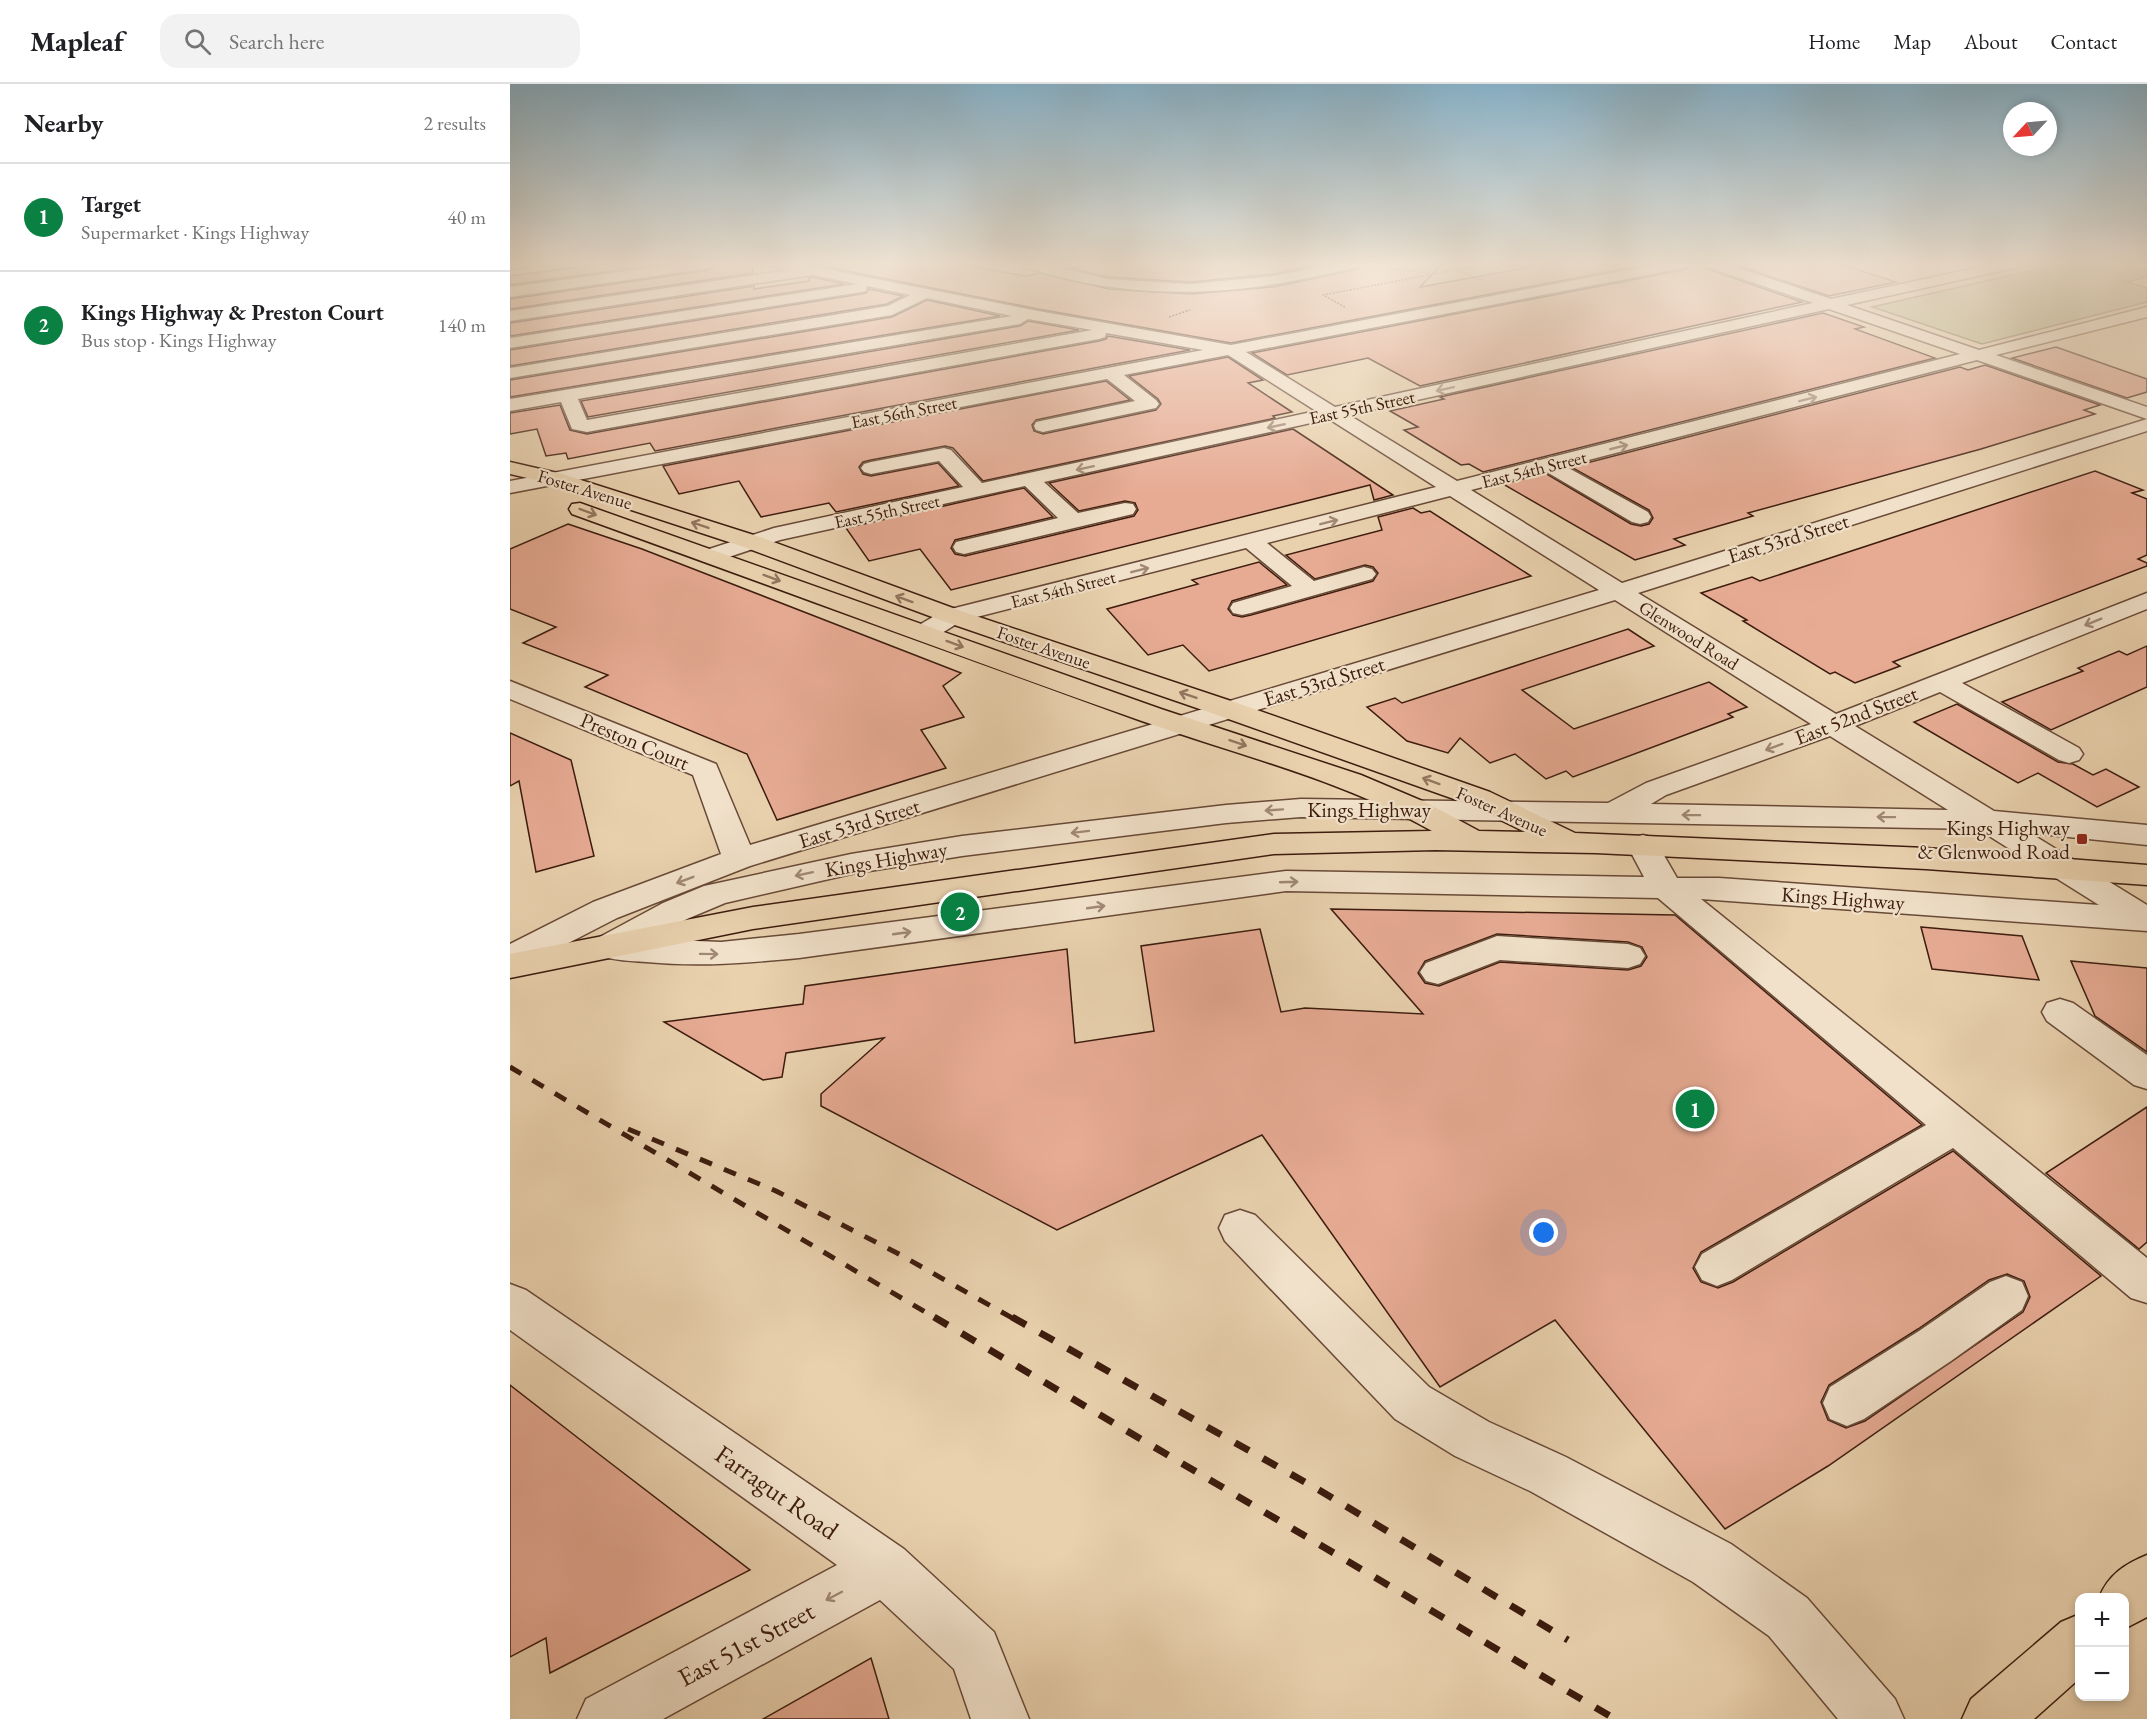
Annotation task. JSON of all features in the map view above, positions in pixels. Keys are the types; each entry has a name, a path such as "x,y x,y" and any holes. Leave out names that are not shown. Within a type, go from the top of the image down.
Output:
{"main road":[{"name":"Foster Avenue","path":"555,478 752,542 952,616 1230,710 1479,798 1572,842"},
{"name":"Foster Avenue","path":"511,482 1181,725 1351,781 1416,809 1470,840"},
{"name":"Kings Highway","path":"510,966 753,918 1274,844 1331,840 1572,842 1837,852 2147,875"},
{"path":"2129,1598 2147,1582"},
{"path":"1991,1719 2075,1645"}],"street":[{"path":"510,343 527,340"},
{"path":"510,373 708,340"},
{"path":"510,405 893,340"},
{"path":"567,395 579,425 587,426 1071,340"},
{"path":"1027,362 1098,340"},
{"path":"1174,340 1231,350"},
{"name":"East 56th Street","path":"511,482 555,478 1280,340"},
{"name":"East 56th Street","path":"1259,367 1293,340"},
{"name":"East 55th Street","path":"711,555 752,542 978,491 1665,340"},
{"path":"1935,340 2147,413"},
{"name":"East 54th Street","path":"923,633 952,616 2035,340"},
{"name":"Glenwood Road","path":"1231,350 2147,920"},
{"path":"839,387 1011,355 1027,362 1048,385"},
{"path":"794,357 817,385"},
{"path":"1043,426 1150,404 1110,373"},
{"path":"1396,384 1414,395"},
{"name":"East 53rd Street","path":"510,960 605,910 739,859 1230,710 2147,425"},
{"path":"871,468 944,454 978,491"},
{"path":"1548,465 1640,517"},
{"path":"1030,480 1074,521"},
{"path":"964,547 1125,508"},
{"path":"1251,541 1310,589"},
{"path":"1242,608 1364,574"},
{"name":"East 52nd Street","path":"1572,842 1614,813 1656,789 1834,725 2147,600"},
{"path":"1941,682 2069,754"},
{"name":"Preston Court","path":"510,689 706,770 739,859"},
{"path":"958,793 962,846"},
{"name":"Kings Highway","path":"608,946 675,911 716,894 851,864 962,846 1226,814 1301,808 1987,820 2147,835"},
{"path":"1643,845 1666,888 2147,1284"},
{"name":"Kings Highway","path":"608,946 673,953 721,954 800,946 1286,881 1719,889 2147,920"},
{"path":"1438,972 1497,948 1628,956"},
{"path":"2060,1012 2147,1075"},
{"path":"1717,1267 1957,1126"},
{"path":"1240,1228 1412,1403 1472,1439 1548,1474 1712,1563 1788,1617 1875,1719"},
{"path":"1847,1403 1935,1346 2006,1296"},
{"name":"Farragut Road","path":"510,1304 885,1568 975,1652 999,1719"},
{"name":"East 51st Street","path":"606,1719 885,1568"}],"green space":[{"path":"1971,340 1997,340 1982,344"}],"building":[{"path":"571,340 666,340 510,366 510,350"},
{"path":"751,340 853,340 510,397 510,380"},
{"path":"936,340 1021,340 588,417 581,401"},
{"path":"1133,340 1190,350 655,451 650,443 568,459 566,453 546,456 537,429 510,434 510,413 560,405 570,430 587,434 1099,341"},
{"path":"1216,340 1245,340 1231,343"},
{"path":"1318,340 1628,340 1420,386 1368,358 1287,375 1252,353"},
{"path":"1699,340 1886,340 1935,358 1483,472 1469,464 1461,465 1404,430 1418,427 1390,411 1444,399 1440,397"},
{"path":"2056,347 2147,379 2147,392 2127,398 2012,358"},
{"path":"1228,357 1263,380 1248,383 1292,412 1273,416 1275,418 983,481 953,448 945,446 871,460 863,462 859,467 863,474 871,476 938,463 959,486 836,512 829,503 761,517 739,481 679,494 663,466 1106,381 1130,400 1036,420 1032,425 1034,431 1043,434 1156,410 1161,404 1158,399 1129,376"},
{"path":"1985,365 2100,405 2084,410 2095,414 1981,449 1748,513 1753,516 1674,539 1685,545 1635,560 1503,484 1545,473 1631,524 1641,526 1649,524 1653,518 1649,510 1571,467 1960,367 1968,370"},
{"path":"1293,429 1393,495 1374,500 1370,485 951,590 920,549 869,561 846,528 1024,488 1053,517 955,540 951,548 955,554 965,556 1134,516 1138,510 1135,503 1125,501 1079,511 1049,483"},
{"path":"2095,471 2143,490 2132,493 2147,499 2147,555 2138,559 2147,563 2147,566 1893,662 1900,666 1855,683 1835,672 1830,674 1701,593 1752,577 1760,581"},
{"path":"1413,508 1421,513 1430,511 1531,576 1209,671 1183,645 1148,655 1107,609 1198,584 1192,580 1259,562 1287,585 1232,601 1228,609 1233,615 1242,617 1251,615 1373,581 1378,573 1373,567 1365,565 1315,579 1286,555 1382,530 1378,517"},
{"path":"568,524 642,549 961,673 943,686 964,717 921,730 946,768 777,820 747,754 585,687 608,675 523,643 556,627 510,609 510,549"},
{"path":"1628,629 1654,646 1522,690 1574,729 1709,682 1747,707 1728,714 1733,717 1573,777 1566,771 1546,779 1515,754 1490,763 1460,738 1448,753 1407,741 1367,707 1395,698 1402,703"},
{"path":"2147,646 2147,687 2051,730 2002,702 2083,671 2078,668 2119,651 2127,655"},
{"path":"1957,704 2058,762 2073,764 2093,775 2106,769 2139,787 2097,807 2038,773 2018,783 1914,722"},
{"path":"510,733 571,760 594,856 536,872 519,781 510,786"},
{"path":"1331,909 1675,915 1922,1125 1701,1252 1693,1268 1701,1282 1718,1288 1733,1282 1953,1151 2101,1276 1828,1466 1725,1529 1555,1320 1440,1387 1262,1135 1057,1230 821,1106 821,1094 884,1038 786,1053 782,1077 763,1080 664,1022 803,1004 805,986 1067,949 1075,1043 1154,1031 1141,946 1260,929 1281,1012 1305,1008 1423,1014","holes":["1497,934 1628,942 1642,947 1647,957 1641,966 1628,970 1500,962 1439,986 1425,983 1418,973 1425,961","2007,1274 2024,1281 2030,1297 2023,1312 1865,1421 1846,1428 1828,1420 1821,1402 1829,1385 1918,1329 1989,1280"]},
{"path":"1921,927 2022,936 2039,980 1932,969"},
{"path":"2071,961 2147,968 2147,1052 2095,1016"},
{"path":"2147,1107 2147,1242 2139,1249 2046,1173"},
{"path":"510,1385 750,1570 550,1673 546,1638 510,1657"},
{"path":"871,1658 889,1719 763,1719"}],"railway":[{"path":"510,1067 937,1319"},
{"path":"628,1129 776,1191 897,1253 1014,1319"},
{"path":"934,1317 1615,1719"},
{"path":"1012,1317 1319,1490 1568,1640"}],"place":[{"name":"Kings Highway & Glenwood Road","path":"2082,839"},
{"name":"Kings Highway & Preston Court","path":"960,912"},
{"name":"Target","path":"1695,1109"}]}
